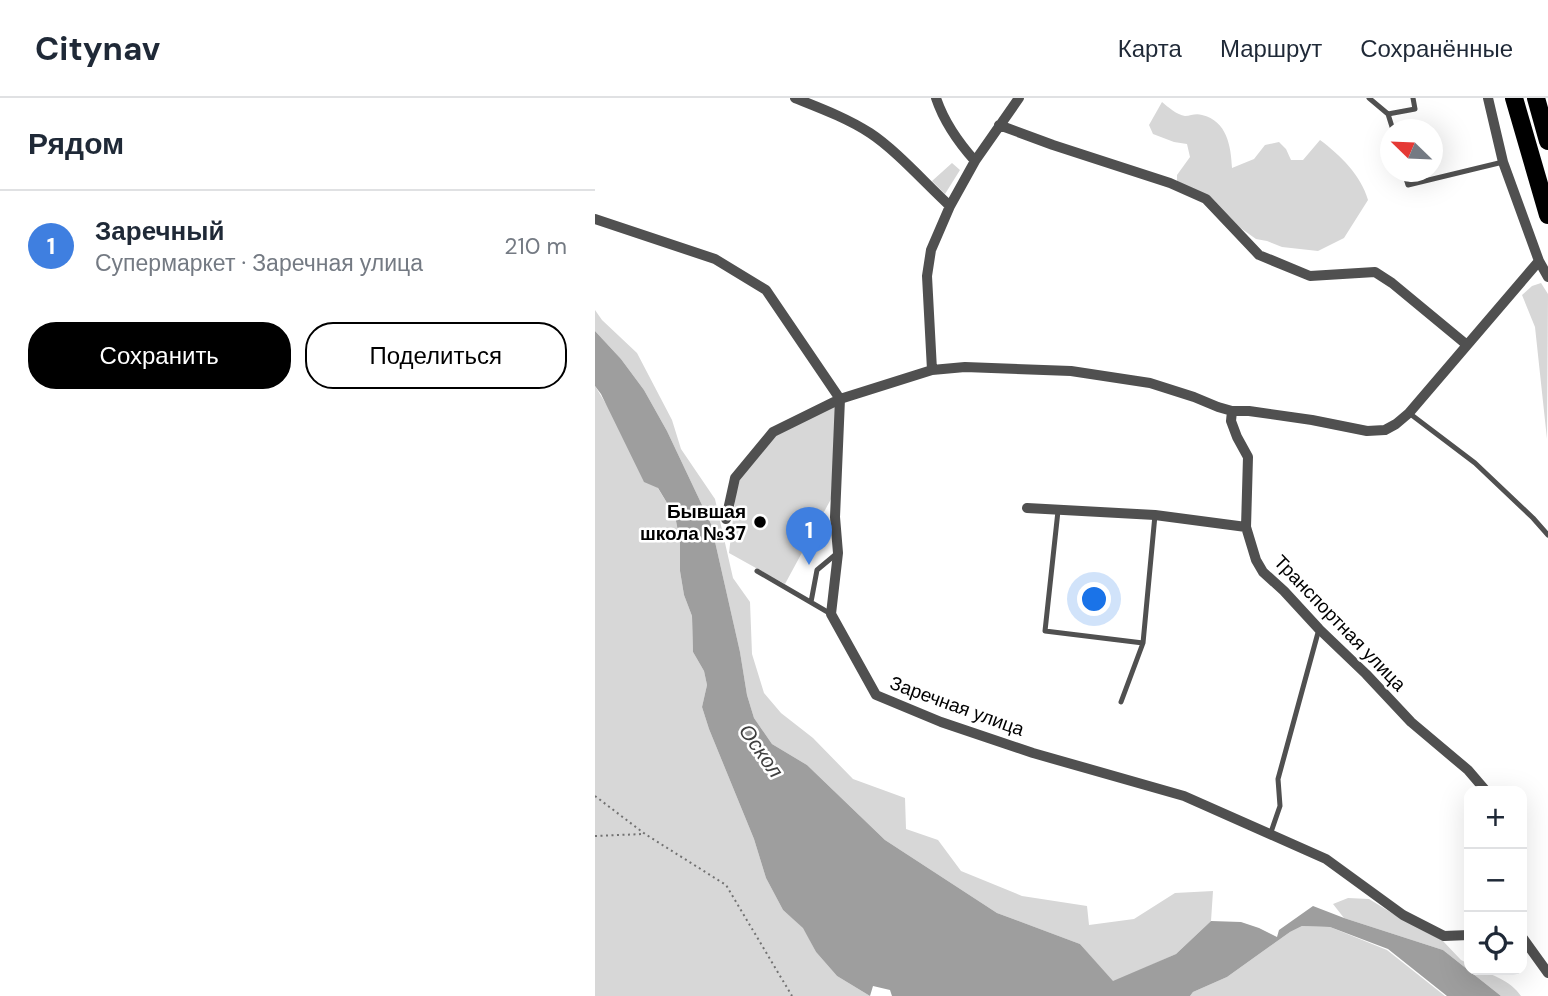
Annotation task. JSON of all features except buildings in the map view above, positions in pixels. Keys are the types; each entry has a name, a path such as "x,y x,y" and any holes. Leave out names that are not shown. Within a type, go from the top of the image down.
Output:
{"main road":[{"path":"1514,98 1548,215"},
{"path":"1536,98 1548,141"}],"street":[{"path":"795,98 831,112 870,133 950,206"},
{"path":"936,98 960,144 975,161"},
{"path":"932,370 927,276 931,250 950,206 975,161 1019,98"},
{"path":"1488,98 1503,162 1539,261 1548,278"},
{"path":"999,125 1170,183 1206,199 1259,255 1310,276 1375,272 1467,345"},
{"path":"595,219 715,259 767,290 840,399 835,517 838,553 831,614"},
{"path":"726,519 735,478 773,432 840,399 932,370 965,368 1071,371 1150,383 1232,411 1312,420 1367,431 1385,430 1409,413 1539,261"},
{"name":"Транспортная улица","path":"1232,411 1231,421 1248,457 1246,527 1256,560 1263,572 1411,722 1468,770 1482,786"},
{"path":"1027,509 1155,515 1246,527"},
{"name":"Заречная улица","path":"831,614 876,695 941,722 1033,753 1184,796 1326,859 1403,915 1444,936 1464,935"},
{"path":"1527,944 1548,973"}],"lane":[{"path":"1369,98 1388,114 1390,119"},
{"path":"1388,114 1415,108 1413,98"},
{"path":"1443,177 1503,162"},
{"path":"1409,413 1475,463 1548,535"},
{"path":"1058,511 1045,631 1143,643"},
{"path":"1121,702 1143,643 1155,515"},
{"path":"811,603 817,570 838,553"},
{"path":"757,571 831,614"},
{"path":"1270,835 1280,806 1278,779 1319,629"}],"path":[{"path":"595,796 645,834 726,885 792,996"},
{"path":"595,836 645,834"}],"shaded area":[{"path":"1162,102 1182,115 1200,114 1217,123 1229,143 1232,168 1254,159 1265,145 1279,142 1291,160 1303,160 1320,140 1349,166 1368,200 1344,238 1318,251 1282,247 1256,239 1177,183 1177,175 1190,157 1187,144 1153,134 1149,125"},
{"path":"952,163 960,170 945,194 932,181"},
{"path":"1541,283 1548,294 1547,439 1535,327 1522,295 1532,286"},
{"path":"595,310 637,353 672,420 681,449 715,499 733,578 750,602 752,654 764,693 781,713 813,738 853,779 905,798 906,829 938,840 961,871 1022,896 1087,906 1089,925 1134,919 1175,893 1213,891 1211,921 1176,954 1113,982 1080,944 997,913 885,840 807,765 772,744 754,718 747,695 711,524 667,431 644,390 621,359 595,331"},
{"path":"595,386 675,516 680,541 680,571 684,595 692,616 693,652 704,671 707,685 702,707 754,839 766,878 783,910 804,928 816,952 837,976 870,996 595,996"},
{"path":"837,403 831,499 785,584 729,553 738,476 775,432"},
{"path":"1348,898 1369,899 1442,940 1464,962 1464,967 1443,950 1344,918 1333,904"},
{"path":"1302,926 1330,927 1387,950 1445,996 1190,996 1193,992 1227,977"},
{"path":"1475,975 1498,977 1521,996 1501,996"}],"water":[{"name":"Оскол","path":"595,331 621,359 644,390 667,431 711,524 754,718 772,744 807,765 885,840 997,913 1080,944 1113,981 1176,954 1211,921 1241,922 1277,937 1279,930 1313,906 1443,950 1464,967 1464,975 1475,975 1501,996 1447,996 1388,949 1330,927 1302,926 1227,977 1193,992 1190,996 892,996 890,990 873,986 870,996 837,976 816,952 803,928 783,910 766,878 754,839 702,707 707,685 704,671 693,652 692,616 684,595 680,571 680,541 675,516 658,488 644,482 595,386"}],"place":[{"name":"Бывшая школа №37","path":"760,522"},
{"name":"Заречный","path":"809,565"}]}
